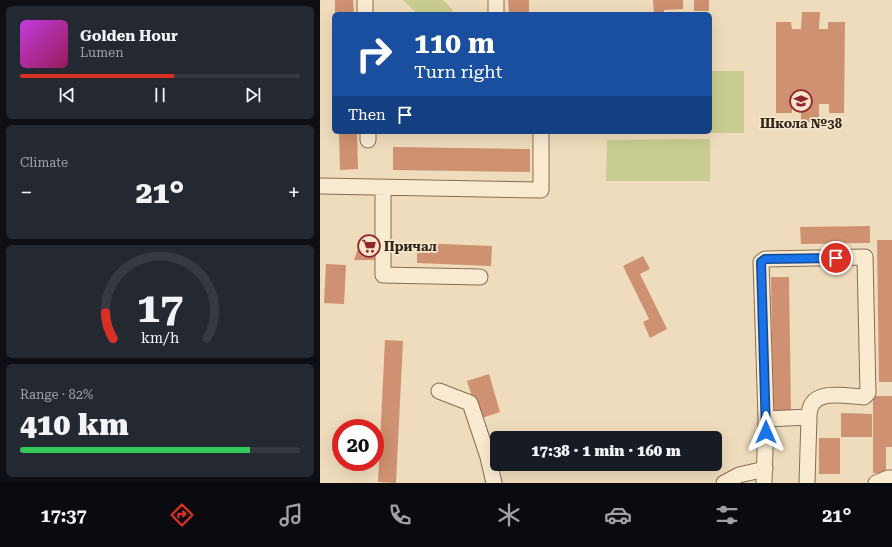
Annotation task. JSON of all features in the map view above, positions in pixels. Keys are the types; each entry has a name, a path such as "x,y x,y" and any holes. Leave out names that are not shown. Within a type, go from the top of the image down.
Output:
{"lane":[{"path":"365,0 365,12"},
{"path":"496,0 496,12"},
{"path":"320,186 541,190 541,134"},
{"path":"383,187 383,275 480,277"},
{"path":"724,483 739,475 764,476 766,419 761,262 765,259 865,257 868,392 864,397 825,396 815,400 809,408 807,483"},
{"path":"439,391 470,403 488,457 494,483"},
{"path":"766,419 809,417"},
{"path":"876,483 892,478"}],"green space":[{"path":"403,0 443,0 453,10 452,12 416,12"},
{"path":"712,71 744,71 744,133 712,133"},
{"path":"710,139 710,181 606,181 607,140"}],"building":[{"path":"335,0 353,0 354,12 335,12"},
{"path":"508,0 529,0 529,12 509,12"},
{"path":"653,0 683,0 683,9 654,12"},
{"path":"694,0 709,0 709,11 694,11"},
{"path":"802,12 820,12 819,29 828,29 828,22 845,22 844,113 829,113 829,104 819,104 819,122 801,122 801,103 792,103 792,113 776,113 776,22 791,22 792,29 801,29"},
{"path":"339,134 357,134 358,169 340,170"},
{"path":"393,147 530,149 530,172 393,170"},
{"path":"870,226 870,243 801,244 800,227"},
{"path":"877,240 892,240 892,382 879,382"},
{"path":"360,242 377,242 376,260 354,260"},
{"path":"417,243 492,246 491,266 417,263"},
{"path":"643,256 650,269 640,274 667,329 650,338 643,322 649,319 623,266"},
{"path":"326,264 346,265 344,304 324,303"},
{"path":"771,277 789,277 791,414 773,414"},
{"path":"385,340 403,341 396,483 378,482 379,471 384,471 384,419 381,419"},
{"path":"489,374 500,412 479,419 467,381"},
{"path":"873,396 892,396 892,447 886,447 886,473 873,473"},
{"path":"841,413 872,414 872,437 841,437"},
{"path":"819,438 840,438 840,474 819,474"}],"place":[{"name":"Школа №38","path":"801,101"},
{"name":"Причал","path":"369,246"}],"route":[{"path":"766,432 761,262 765,259 836,258"}]}
